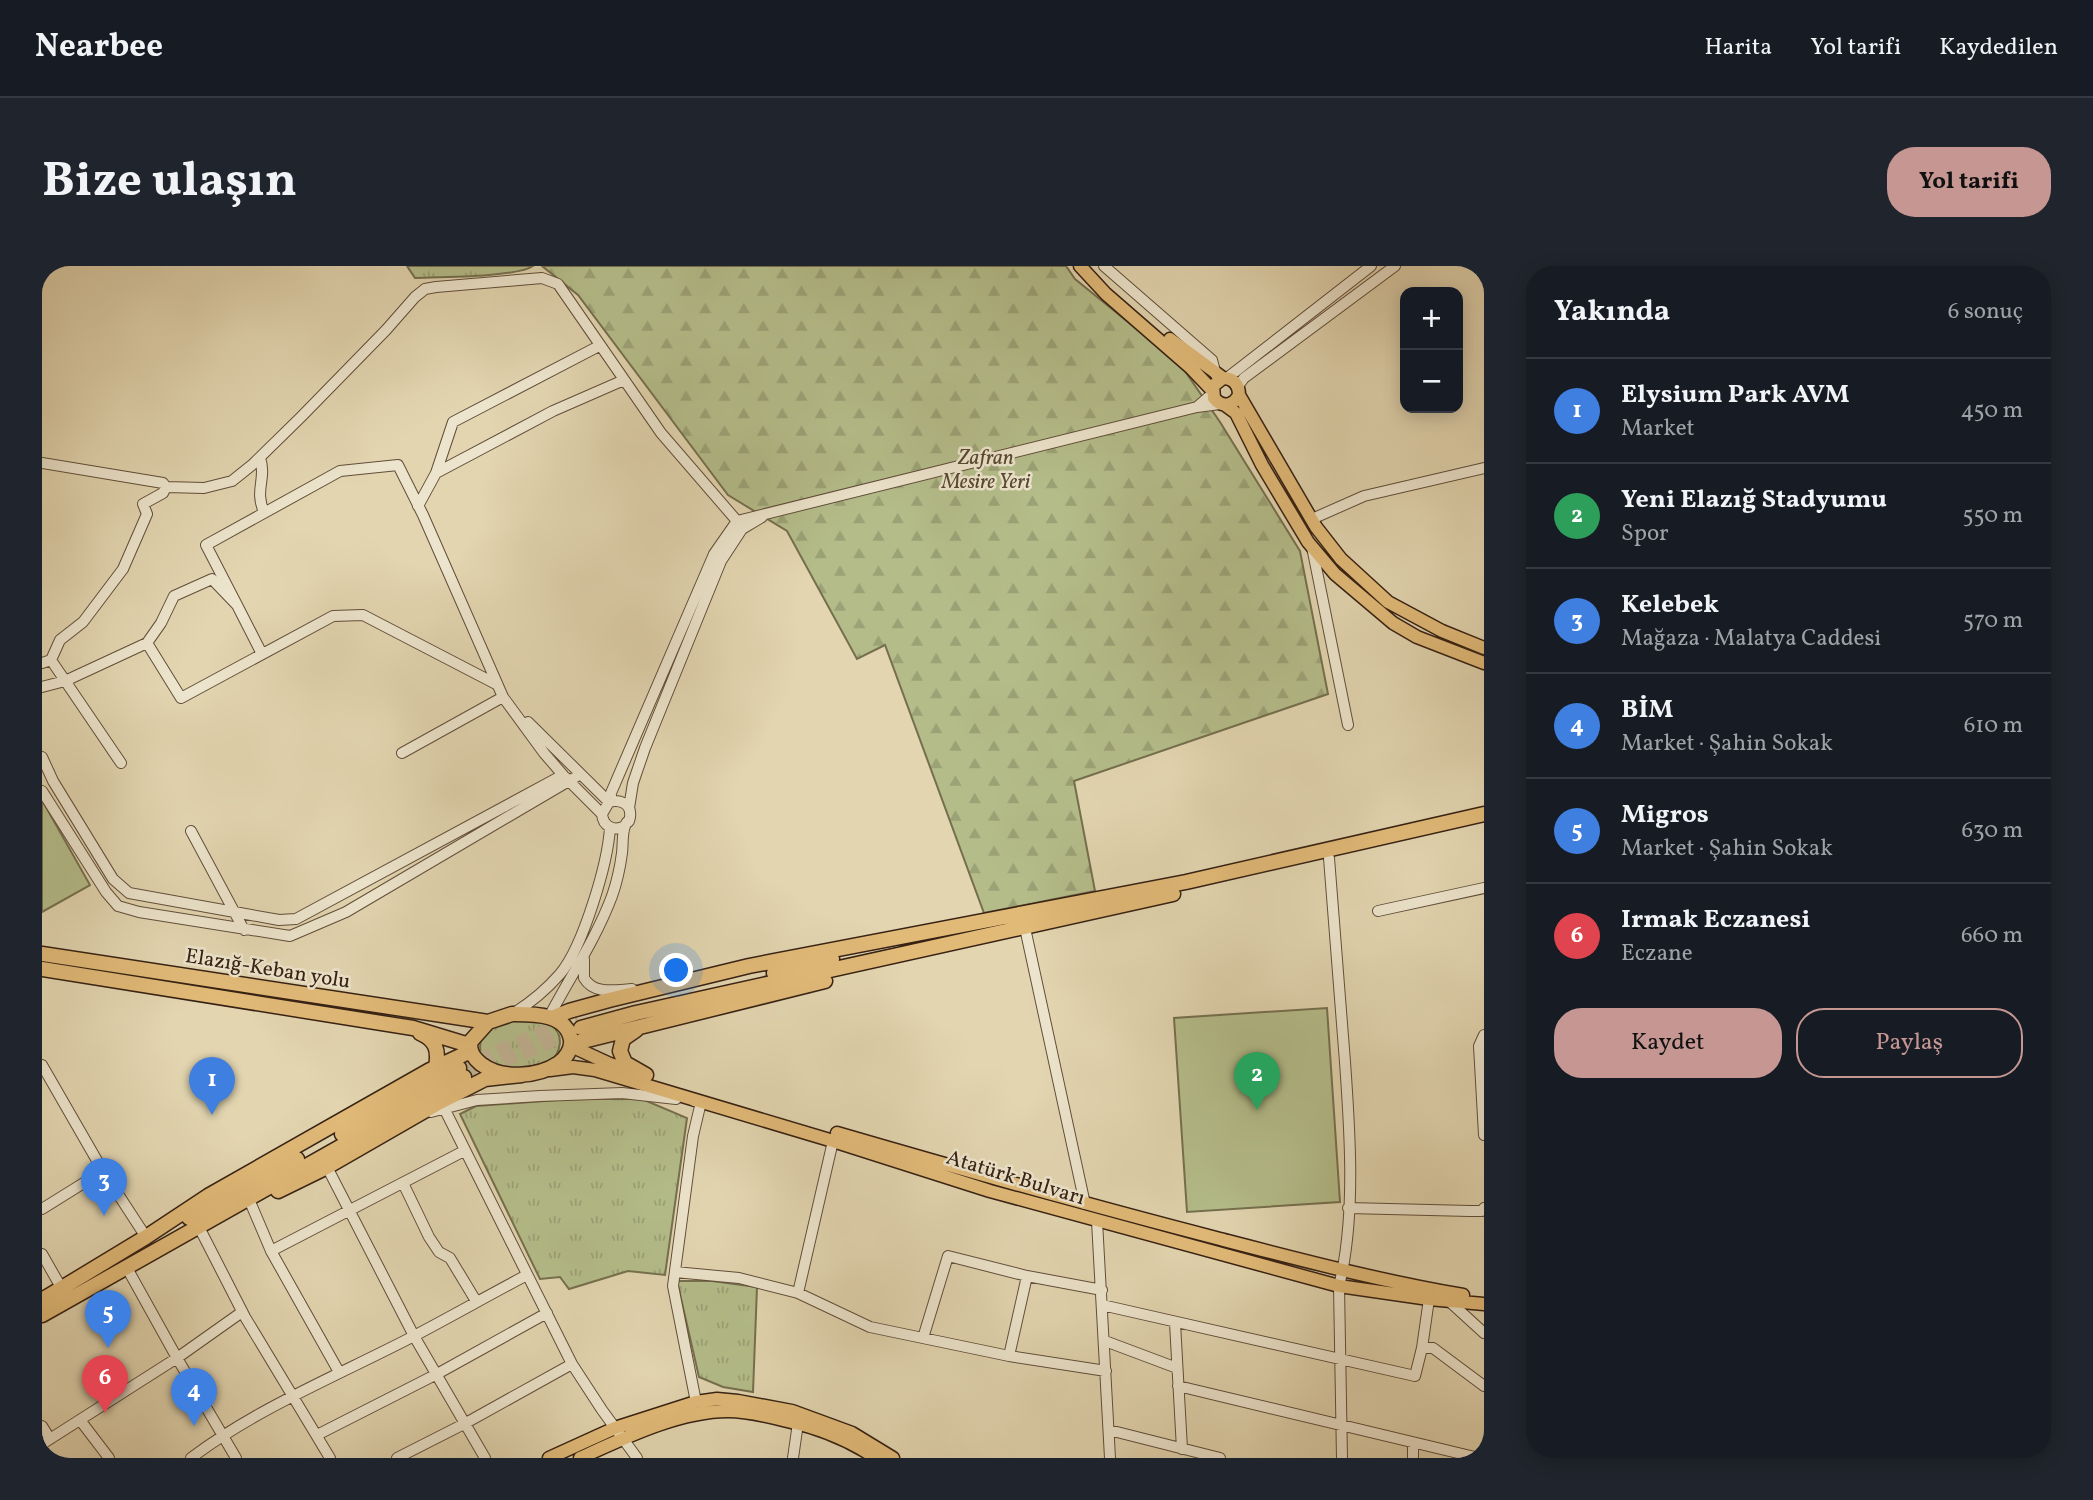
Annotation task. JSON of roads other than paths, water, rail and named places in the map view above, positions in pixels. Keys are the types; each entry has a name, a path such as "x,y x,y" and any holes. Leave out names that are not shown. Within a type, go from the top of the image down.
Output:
{"highway":[{"path":"551,1018 569,1011 749,966 1186,882 1484,814"},
{"path":"1017,915 752,978 579,1023 1025,928 1484,823"},
{"path":"571,1045 1025,928"},
{"name":"Elazığ-Keban yolu","path":"42,954 488,1023"},
{"name":"Elazığ-Keban yolu","path":"42,968 402,1026 443,1036 470,1048"},
{"path":"42,1300 208,1196 470,1048 478,1031 488,1023 512,1014 533,1014 559,1021 569,1033 571,1045 568,1054 560,1062 522,1075 485,1079 442,1105 410,1119 327,1167 251,1204 202,1233 161,1249"},
{"path":"402,1026 425,1035 434,1043 439,1053 436,1067"},
{"path":"638,1028 623,1039 620,1051 625,1063 646,1075"},
{"path":"470,1048 476,1060 486,1068 522,1075"},
{"path":"42,1315 161,1249 462,1072 190,1218 146,1237"}],"main road":[{"path":"1080,266 1107,294 1191,368 1217,398 1236,413 1284,503 1311,546 1335,574 1393,623 1417,637 1484,663"},
{"path":"1090,266 1146,321 1229,382 1312,519 1341,559 1388,602 1442,631 1484,648"},
{"path":"1217,398 1216,382 1229,382"},
{"path":"1217,398 1234,402 1229,382"},
{"name":"Atatürk Bulvarı","path":"571,1045 610,1064 741,1106 1085,1204 1343,1271 1427,1289 1484,1296"},
{"name":"Atatürk Bulvarı","path":"543,1070 573,1067 595,1070 990,1191 1339,1286 1484,1304"},
{"path":"549,1458 696,1402 717,1399 792,1411 852,1433 893,1458"},
{"path":"580,1458 619,1433 700,1414 726,1411 746,1412 827,1432 859,1446 876,1458"}],"street":[{"path":"1104,266 1212,360 1229,382"},
{"path":"1229,382 1371,266"},
{"path":"1229,382 1244,378 1395,266"},
{"path":"166,487 204,488 232,481 260,458 425,289 547,279 558,284 662,433 737,521"},
{"path":"418,506 436,473 453,422 599,346"},
{"path":"436,473 500,438 624,380"},
{"path":"602,814 610,802 622,766 714,554 737,521 1196,407 1217,398"},
{"path":"260,458 263,471 259,500 264,512"},
{"path":"42,463 163,482 166,487"},
{"path":"262,654 206,545 340,471 398,465 503,697 544,753 602,814 604,822 616,829 625,826"},
{"path":"1312,519 1364,496 1484,468"},
{"path":"121,763 65,681 46,662 60,640 83,622 123,569 147,514 143,504 163,494 166,487"},
{"path":"551,1018 596,935 612,894 620,868 625,826 630,818 629,808 634,783 645,748 721,561 742,529 774,510"},
{"path":"1311,546 1349,725"},
{"path":"42,687 65,681 147,643 161,623 174,596 212,579 237,605"},
{"path":"147,643 181,698 333,617 363,615 496,684"},
{"path":"503,697 576,772 610,802 622,801 629,808"},
{"path":"402,753 503,697"},
{"path":"42,757 53,781 113,879 129,893 279,920 296,919 566,778"},
{"path":"42,791 106,892 118,906 139,912 290,936 346,912 576,772"},
{"path":"512,1014 527,1005 560,974 578,943 601,878 610,827"},
{"path":"191,831 244,930"},
{"path":"1329,859 1351,1142 1343,1271 1339,1286 1342,1458"},
{"path":"1378,911 1484,888"},
{"path":"1025,928 1085,1204"},
{"path":"584,954 584,978 594,988 664,987"},
{"path":"1484,1035 1479,1046 1484,1136"},
{"path":"42,1065 103,1171 146,1237"},
{"path":"42,1090 53,1086"},
{"path":"637,1458 572,1364 442,1105 477,1100 622,1093 701,1102 693,1136 673,1286 696,1402"},
{"path":"798,1293 833,1141"},
{"path":"271,1251 464,1151"},
{"path":"327,1167 414,1336 485,1458"},
{"path":"42,1209 103,1171"},
{"path":"403,1183 434,1244 439,1252 450,1258 476,1301"},
{"path":"251,1204 271,1251 339,1372"},
{"path":"1348,1208 1470,1211 1484,1209"},
{"path":"1097,1221 1110,1458"},
{"path":"202,1233 242,1312 330,1458"},
{"path":"42,1254 62,1289"},
{"path":"923,1338 948,1256 1027,1276 1102,1290"},
{"path":"127,1268 236,1458"},
{"path":"675,1272 738,1278 798,1293 870,1327 1009,1356 1106,1371"},
{"path":"191,1458 222,1434 293,1395 414,1336 527,1275"},
{"path":"1009,1356 1027,1276"},
{"path":"1102,1305 1415,1376 1429,1299"},
{"path":"1449,1301 1484,1333"},
{"path":"42,1426 46,1441 177,1358 242,1312"},
{"path":"317,1435 437,1374 547,1313"},
{"path":"1175,1323 1182,1449"},
{"path":"1105,1341 1177,1368"},
{"path":"1422,1348 1433,1348 1484,1386"},
{"path":"397,1458 572,1364"},
{"path":"1178,1386 1479,1458"},
{"path":"80,1420 109,1458"},
{"path":"793,1458 798,1423"},
{"path":"1109,1430 1220,1458"},
{"path":"1413,1443 1413,1458"}],"tunnel":[{"path":"459,1068 577,1018"},
{"path":"464,1077 579,1029"}],"place":[{"name":"Yeni Elazığ Stadyumu","path":"1257,1110"},
{"name":"Elysium Park AVM","path":"212,1115"},
{"name":"Kelebek","path":"104,1216"},
{"name":"Migros","path":"108,1348"},
{"name":"Irmak Eczanesi","path":"105,1413"},
{"name":"BİM","path":"194,1426"}],"park label":[{"name":"Zafran Mesire Yeri","path":"986,469"}]}
